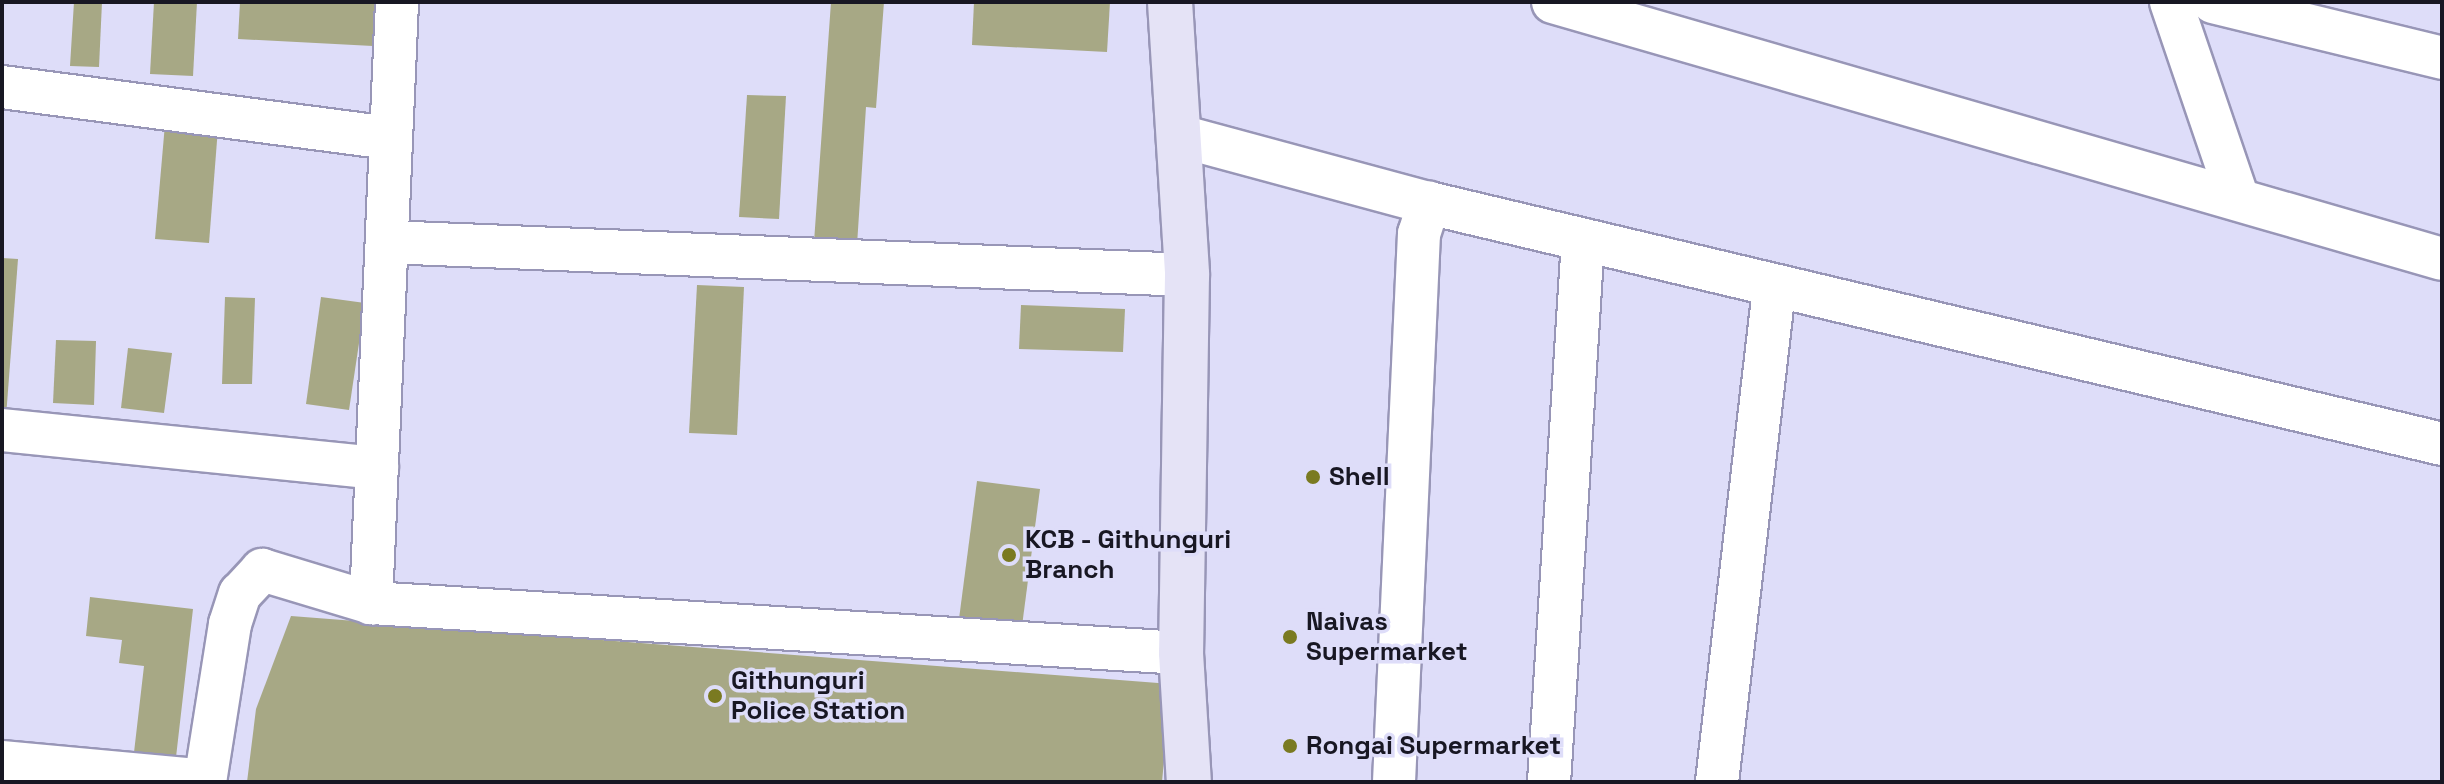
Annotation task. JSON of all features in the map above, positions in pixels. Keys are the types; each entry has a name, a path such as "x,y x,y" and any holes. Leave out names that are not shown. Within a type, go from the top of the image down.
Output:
{"main road":[{"path":"1170,2 1187,275 1181,653 1189,782"}],"street":[{"path":"371,603 397,2"},
{"path":"1553,2 2442,259"},
{"path":"2171,2 2238,199"},
{"path":"2213,2 2442,58"},
{"path":"2,87 391,138"},
{"path":"1180,136 1429,203 2442,444"},
{"path":"1394,782 1419,234 1429,203"},
{"path":"1549,782 1583,240"},
{"path":"387,242 1187,275"},
{"path":"1717,782 1774,287"},
{"path":"2,430 377,468"},
{"path":"2,762 205,782 230,624 240,594 262,570 371,603 1181,653"}],"building":[{"path":"74,2 102,2 99,67 70,66"},
{"path":"154,2 197,2 193,76 150,74"},
{"path":"240,2 376,2 373,46 238,39"},
{"path":"831,2 884,2 876,108 866,107 857,245 814,242"},
{"path":"974,2 1110,2 1107,52 972,45"},
{"path":"747,95 786,96 779,219 739,217"},
{"path":"165,124 218,128 209,243 155,239"},
{"path":"2,258 18,259 6,417 2,416"},
{"path":"697,285 744,287 737,435 689,433"},
{"path":"225,297 255,298 252,384 222,384"},
{"path":"321,297 365,303 349,410 306,404"},
{"path":"1021,305 1125,309 1123,352 1019,349"},
{"path":"56,340 96,341 94,405 53,403"},
{"path":"128,348 172,353 164,413 121,408"},
{"path":"977,481 1040,489 1022,626 959,619"},
{"path":"90,597 193,609 175,766 133,761 144,666 119,663 122,640 86,636"},
{"name":"Githunguri Police Station","path":"291,616 1171,684 1162,782 247,782 256,709"}],"place":[{"name":"Shell","path":"1313,477"},
{"name":"KCB - Githunguri Branch","path":"1009,555"},
{"name":"Naivas Supermarket","path":"1290,637"},
{"name":"Githunguri Police Station","path":"715,696"},
{"name":"Rongai Supermarket","path":"1290,746"}]}
